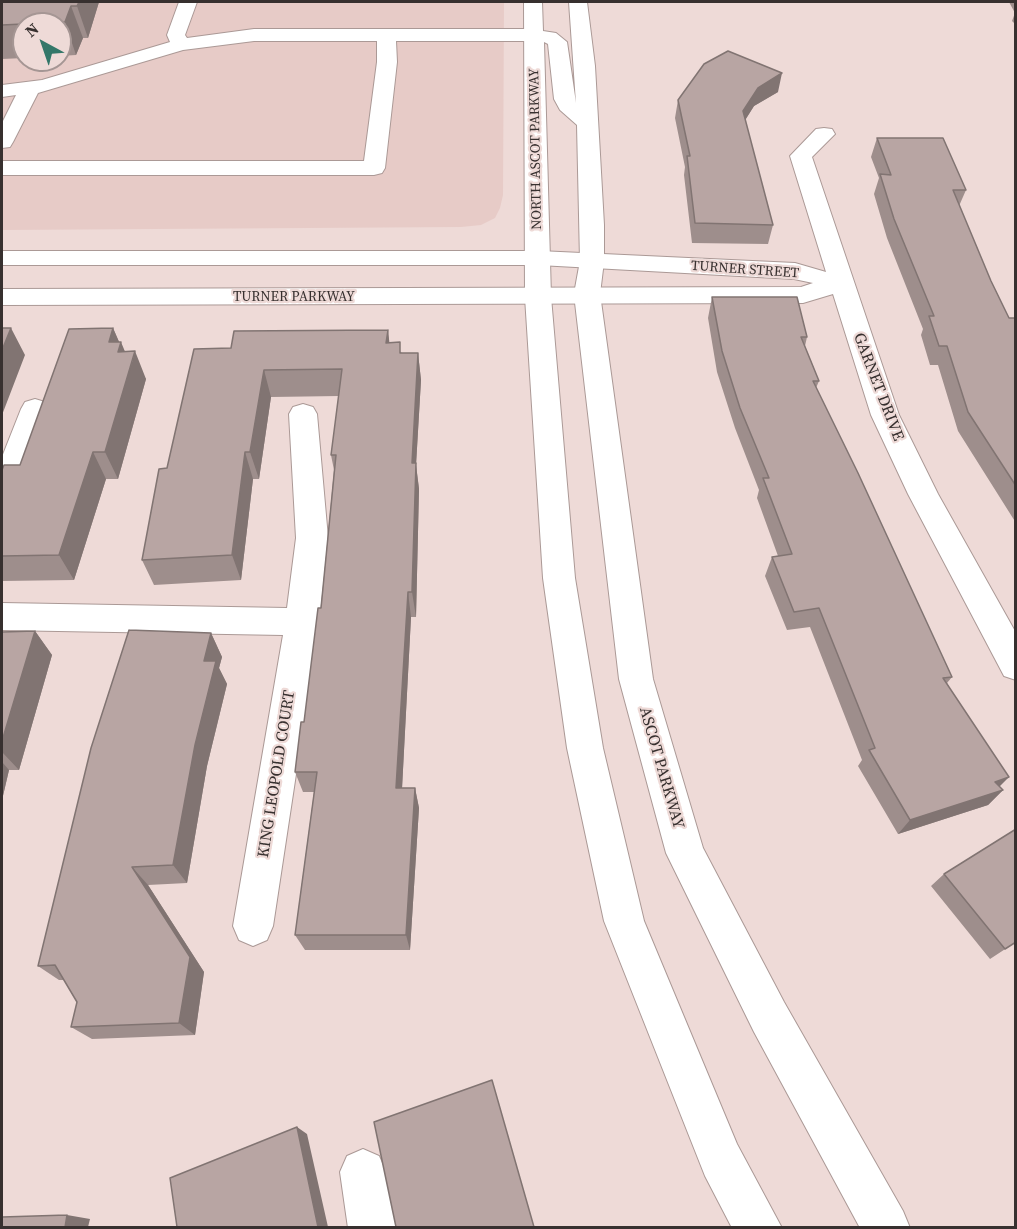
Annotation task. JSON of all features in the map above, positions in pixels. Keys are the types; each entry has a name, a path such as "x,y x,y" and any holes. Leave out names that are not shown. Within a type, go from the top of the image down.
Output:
{"street":[{"path":"181,45 176,35 188,2"},
{"name":"NORTH ASCOT PARKWAY","path":"533,2 538,297"},
{"path":"578,2 588,123 590,277"},
{"path":"2,91 30,88 136,60 181,45 254,34 534,35 549,37 557,42 564,99 567,106 588,123"},
{"path":"2,168 374,168 387,62 386,34"},
{"path":"2,142 30,88"},
{"name":"GARNET DRIVE","path":"824,134 801,156 840,283 885,415 923,494 1013,656"},
{"path":"2,258 127,260 539,258"},
{"name":"TURNER STREET","path":"539,258 590,277 803,295 840,283"},
{"name":"TURNER STREET","path":"590,277 795,271 840,283"},
{"name":"TURNER PARKWAY","path":"2,297 538,297 590,277"},
{"name":"ASCOT PARKWAY","path":"590,277 636,679 685,853 769,1017 886,1227"},
{"path":"538,297 559,578 585,748 624,921 721,1160 758,1227"},
{"path":"2,493 35,409"},
{"name":"KING LEOPOLD COURT","path":"253,926 302,622 312,538 303,414"},
{"path":"2,616 302,622"},
{"path":"363,1172 372,1227"}],"shaded area":[{"path":"2,2 504,2 503,195 495,218 481,225 2,230"}],"building":[{"path":"2,2 79,2 77,6 71,6 69,12 12,12 12,25 2,25"},
{"path":"728,51 782,73 758,88 743,111 773,225 695,223 687,156 690,156 678,100 704,64"},
{"path":"877,138 943,138 966,190 953,190 991,281 1009,318 1016,320 1016,486 968,412 947,346 939,346 929,316 934,316 894,219 880,174 891,175"},
{"path":"712,297 797,297 807,337 801,337 819,381 813,381 952,677 943,678 1009,777 995,782 1003,790 910,820 869,750 875,748 819,608 794,612 772,557 792,554 763,478 769,478 740,408 722,351"},
{"path":"2,328 11,328 2,350"},
{"path":"113,328 109,342 121,342 118,352 135,351 105,452 93,452 59,555 2,556 2,470 4,465 20,465 69,329"},
{"path":"388,330 386,343 400,342 400,353 418,353 412,463 416,463 412,592 408,592 396,788 415,788 406,935 295,935 317,772 295,772 301,722 304,722 318,608 321,608 336,455 331,455 342,369 264,370 250,452 245,452 232,555 142,560 159,469 167,468 194,349 231,348 234,331"},
{"path":"129,630 211,633 204,661 216,661 195,745 173,865 132,867 190,957 179,1023 71,1027 77,1002 55,965 38,966 91,748"},
{"path":"35,631 2,741 2,632"},
{"path":"1016,829 1016,942 1005,949 944,874"},
{"path":"492,1080 534,1227 396,1227 374,1122"},
{"path":"297,1127 318,1227 177,1227 170,1178"},
{"path":"67,1215 65,1227 2,1227 2,1217"}]}
